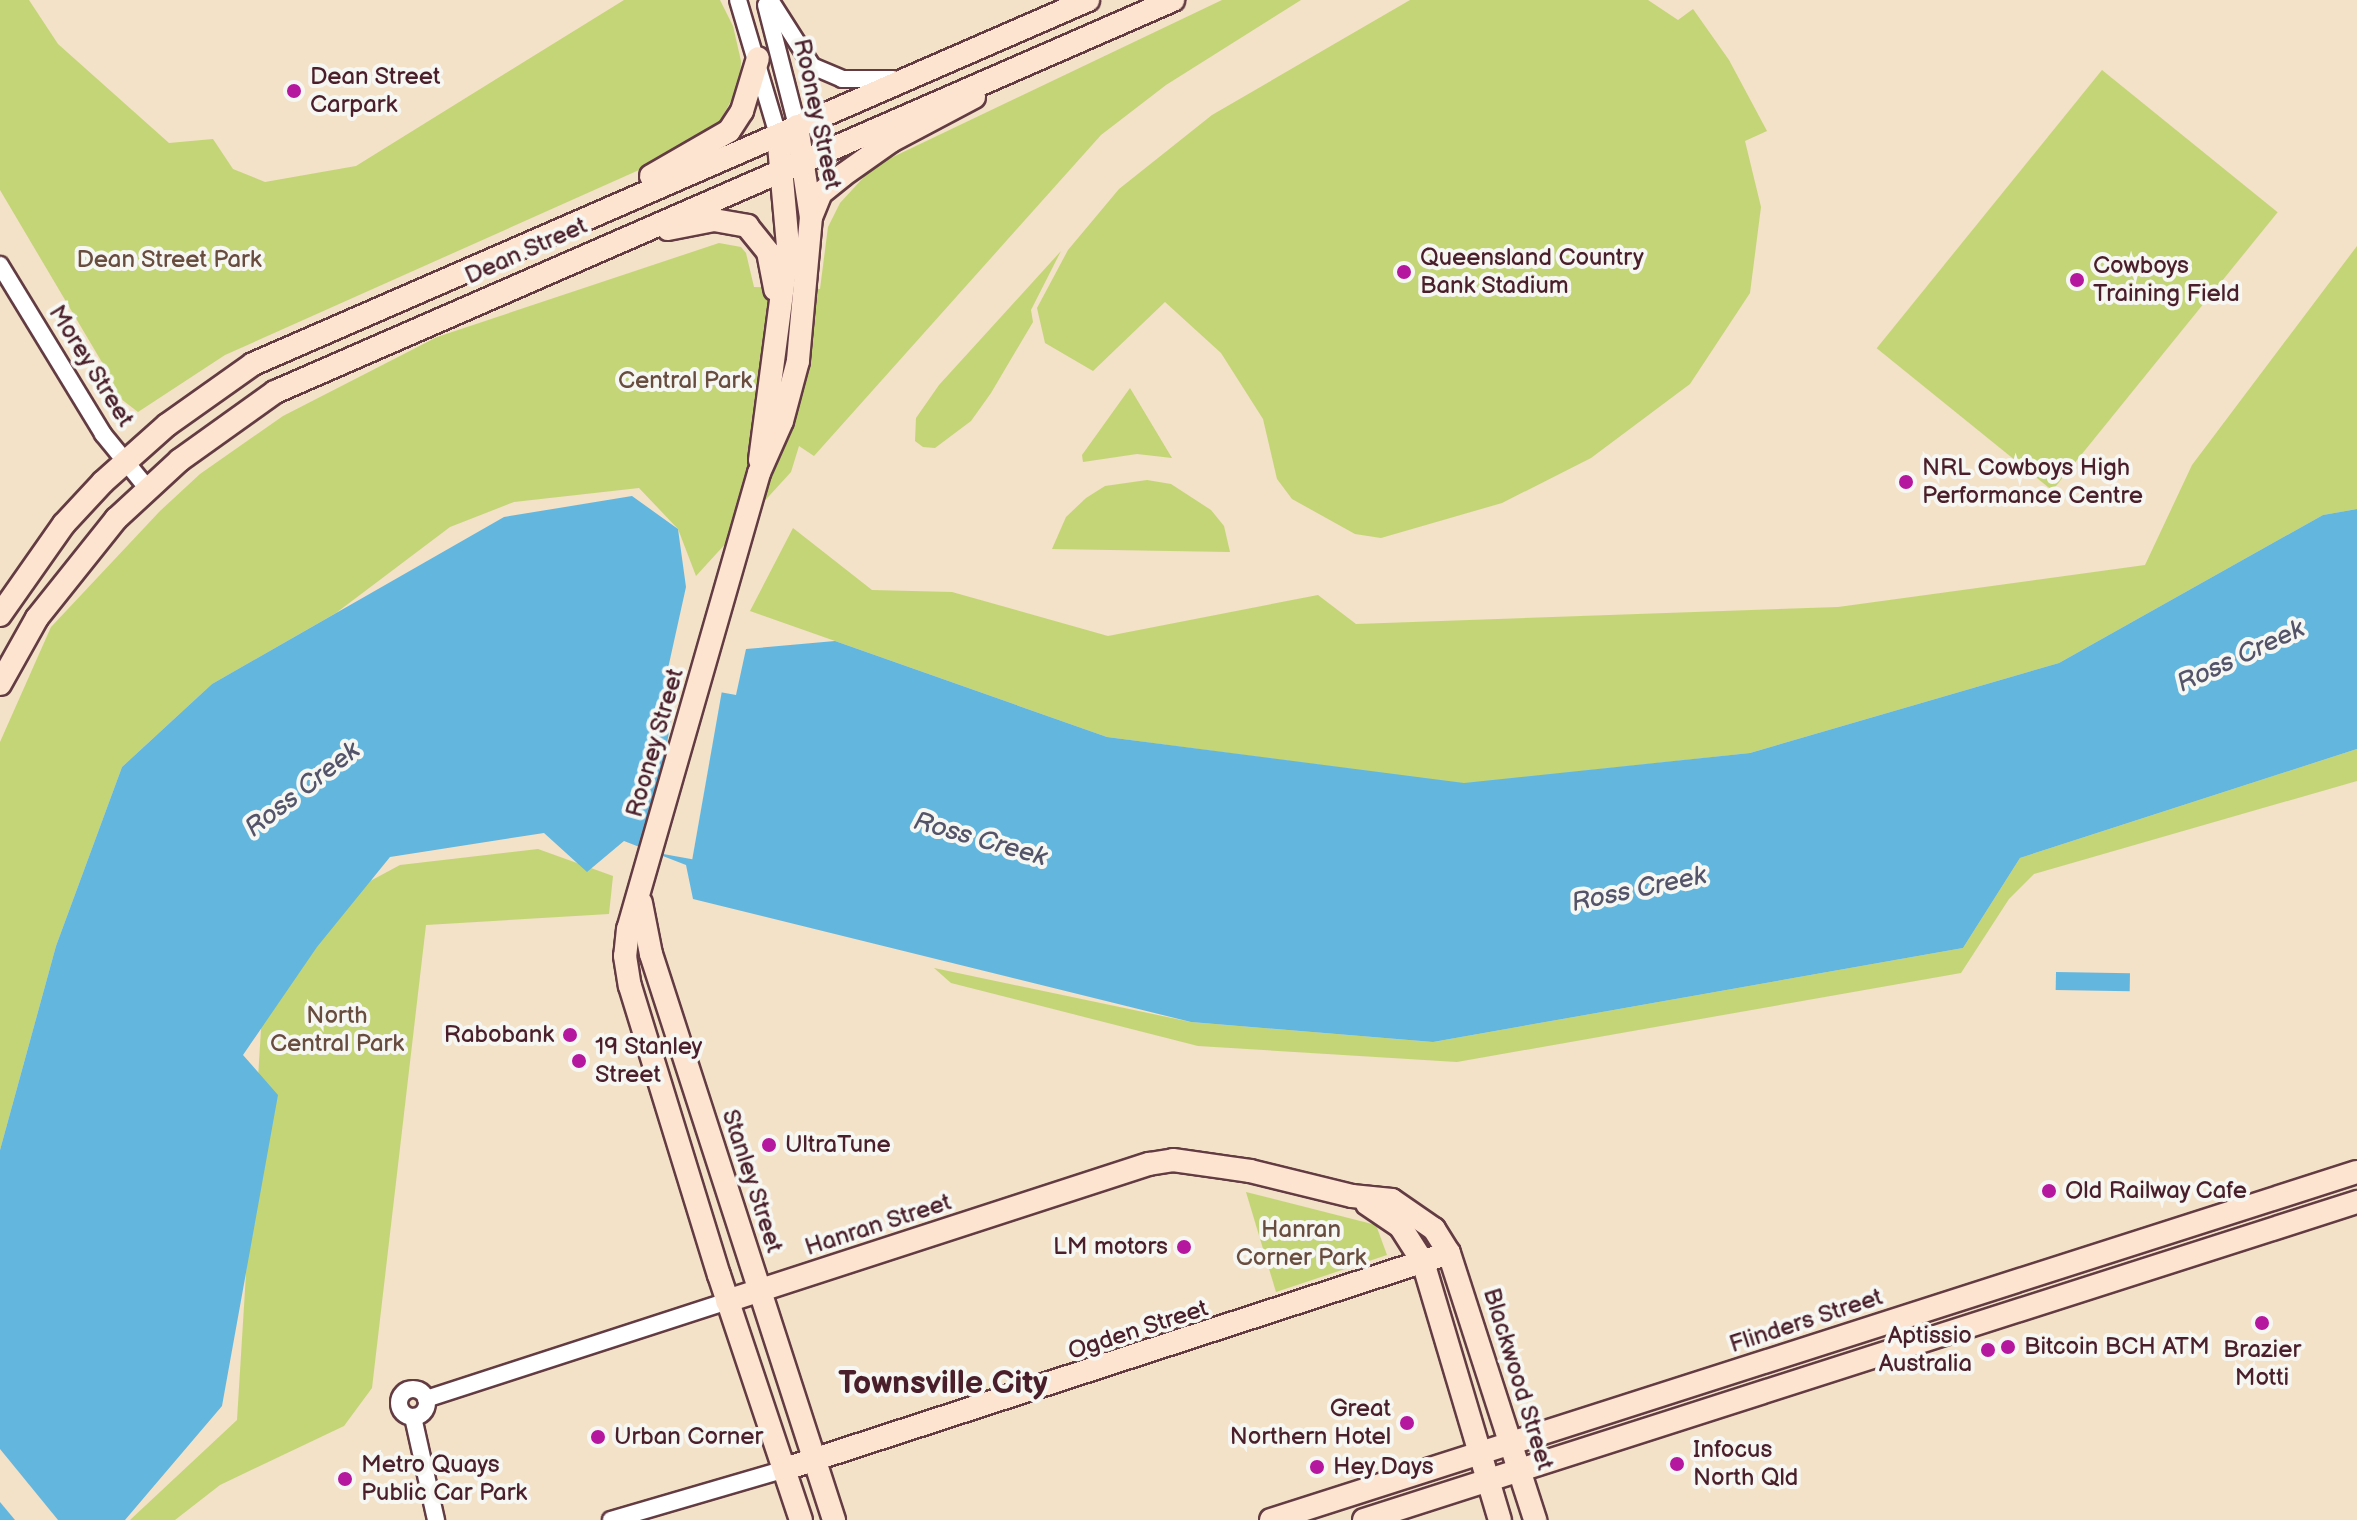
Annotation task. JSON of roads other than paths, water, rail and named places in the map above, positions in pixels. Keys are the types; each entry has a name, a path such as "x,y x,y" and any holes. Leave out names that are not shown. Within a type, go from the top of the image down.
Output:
{"main road":[{"name":"Dean Street","path":"0,615 64,524 124,461 253,364 603,208 1088,0"},
{"name":"Dean Street","path":"0,684 37,618 77,564 148,489 275,392 581,255 1173,0"},
{"path":"603,208 729,131 742,111 758,58"},
{"path":"811,217 821,193 843,175 891,141 944,117 1018,67"},
{"name":"Rooney Street","path":"641,890 759,473 782,421 798,361 811,217 794,164 788,131"},
{"name":"Rooney Street","path":"759,473 788,246 794,164"},
{"path":"581,255 702,221 742,223 759,237 771,262 777,330"},
{"path":"641,890 626,945 630,986 727,1301 801,1520"},
{"name":"Stanley Street","path":"641,890 642,920 659,978 834,1520"},
{"path":"630,986 641,970 659,978"},
{"name":"Hanran Street","path":"727,1301 1149,1164 1173,1160 1250,1171 1401,1205 1434,1229 1449,1253"},
{"name":"Flinders Street","path":"1271,1520 2357,1172"},
{"name":"Hanran Street","path":"1352,1196 1391,1217 1423,1262"},
{"path":"1364,1520 2357,1202"},
{"name":"Blackwood Street","path":"1449,1253 1535,1520"},
{"name":"Ogden Street","path":"785,1469 1449,1253"},
{"path":"1423,1262 1500,1520"}],"street":[{"name":"Rooney Street","path":"738,0 788,131"},
{"name":"Rooney Street","path":"768,0 788,131"},
{"path":"768,0 798,51 822,72 874,82 925,70"},
{"name":"Morey Street","path":"0,265 124,461 148,489"},
{"name":"Hanran Street","path":"426,1399 727,1301"},
{"path":"413,1417 425,1410 426,1399 414,1389 402,1394 400,1410 413,1417 436,1520"},
{"name":"Ogden Street","path":"611,1520 785,1469"}],"water":[{"name":"Ross Creek","path":"632,496 678,529 686,587 665,682 736,695 746,649 835,641 1107,737 1464,783 1750,753 2059,663 2323,515 2357,509 2357,749 2020,858 1963,948 1433,1042 1191,1022 693,899 686,865 624,841 587,872 544,833 390,857 317,947 243,1055 278,1095 222,1406 125,1520 0,1520 0,1150 56,946 122,767 212,684 504,517"},
{"path":"2056,972 2130,973 2130,991 2056,990"}],"place":[{"name":"Dean Street Carpark","path":"294,91"},
{"name":"Queensland Country Bank Stadium","path":"1404,272"},
{"name":"Cowboys Training Field","path":"2077,280"},
{"name":"NRL Cowboys High Performance Centre","path":"1906,482"},
{"name":"Rabobank","path":"570,1035"},
{"name":"19 Stanley Street","path":"579,1061"},
{"name":"UltraTune","path":"769,1145"},
{"name":"Old Railway Cafe","path":"2049,1191"},
{"name":"LM motors","path":"1184,1247"},
{"name":"Brazier Motti","path":"2262,1323"},
{"name":"Bitcoin BCH ATM","path":"2008,1347"},
{"name":"Aptissio Australia","path":"1988,1350"},
{"name":"Great Northern Hotel","path":"1407,1423"},
{"name":"Urban Corner","path":"598,1437"},
{"name":"Infocus North Qld","path":"1677,1464"},
{"name":"Hey Days","path":"1317,1467"},
{"name":"Metro Quays Public Car Park","path":"345,1479"}],"district":[{"name":"Townsville City","path":"943,1384"}],"park label":[{"name":"Dean Street Park","path":"169,260"},
{"name":"Central Park","path":"685,381"},
{"name":"North Central Park","path":"337,1030"},
{"name":"Hanran Corner Park","path":"1301,1244"}]}
